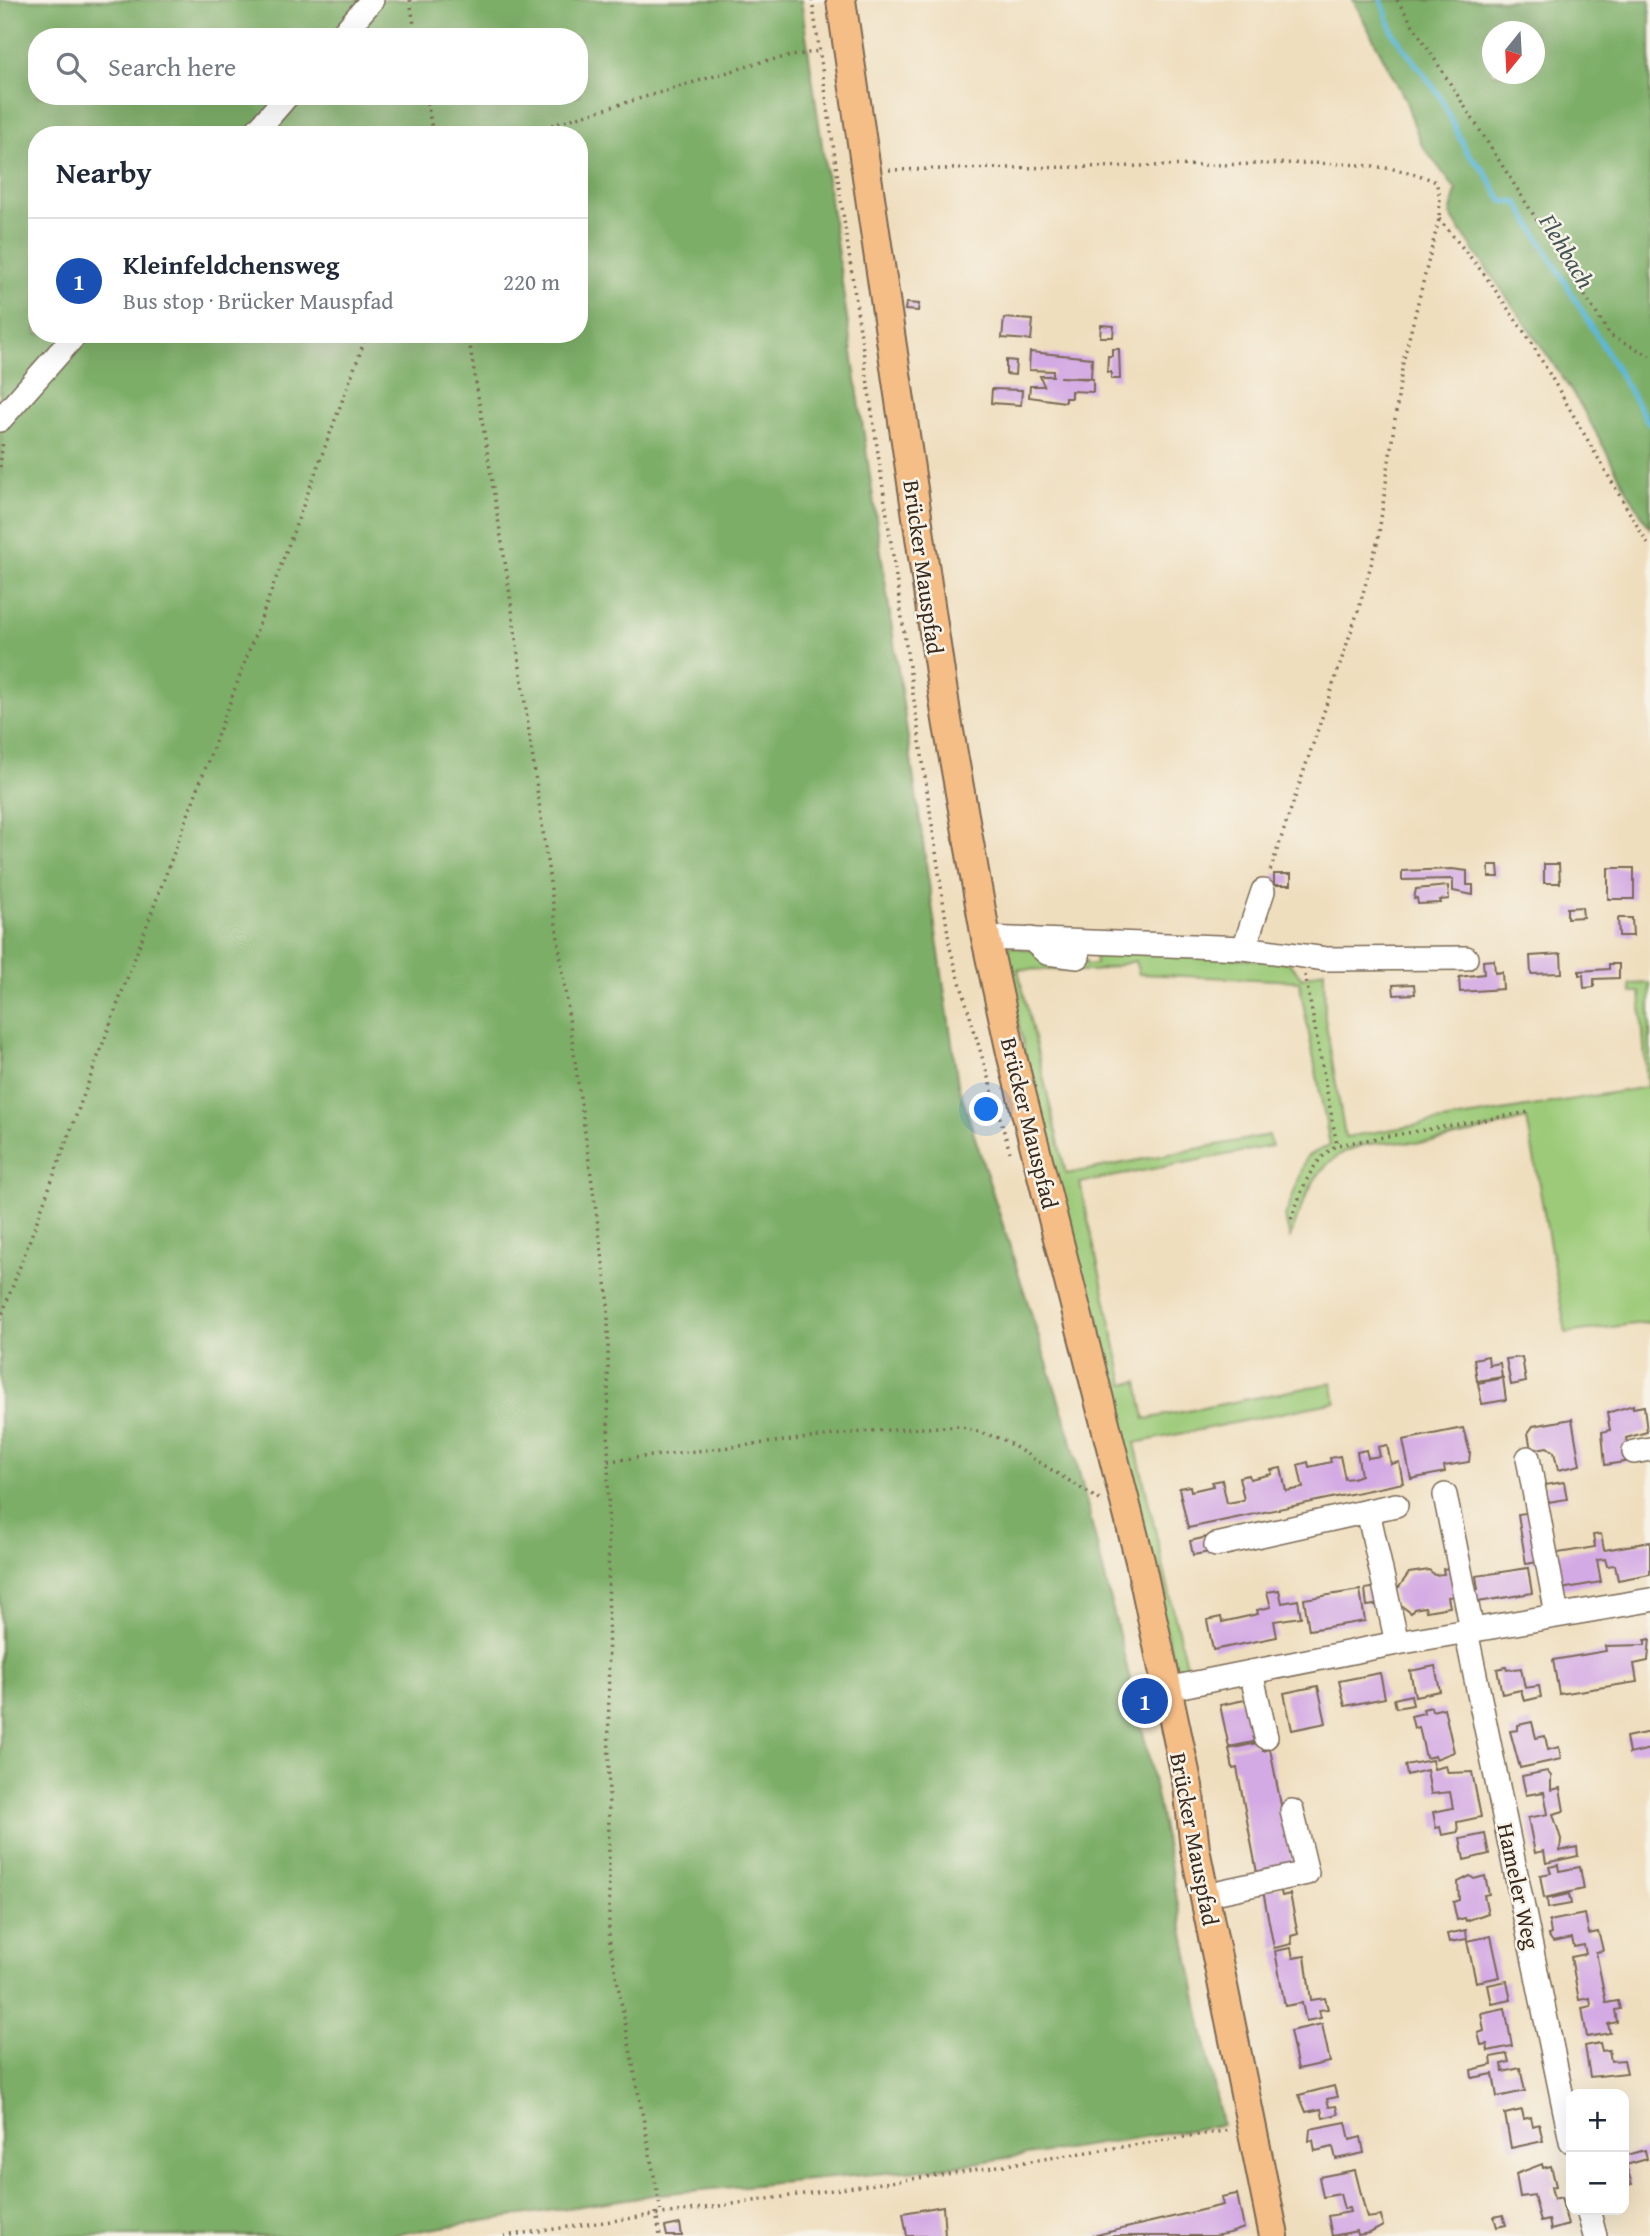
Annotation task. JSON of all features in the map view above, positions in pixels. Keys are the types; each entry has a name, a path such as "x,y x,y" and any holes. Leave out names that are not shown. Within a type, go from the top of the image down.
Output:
{"main road":[{"name":"Brücker Mauspfad","path":"841,0 947,720 986,938 1012,1057 1128,1509 1188,1786 1191,1827 1274,2236"}],"street":[{"path":"348,28 372,0"},
{"path":"261,126 279,105"},
{"path":"0,420 68,343"},
{"path":"1244,948 1263,891"},
{"path":"986,938 1244,948 1283,956 1409,961 1466,958"},
{"path":"1030,939 1047,953 1078,957"},
{"path":"1528,1458 1557,1615"},
{"name":"Hameler Weg","path":"1445,1495 1469,1631 1566,2116"},
{"path":"1216,1545 1396,1505"},
{"path":"1368,1511 1397,1643"},
{"path":"1166,1689 1397,1643 1650,1600"},
{"path":"1251,1672 1266,1737"},
{"path":"1205,1895 1307,1873 1292,1811"},
{"path":"1589,2215 1595,2236"}],"path":[{"path":"410,0 415,28"},
{"path":"1397,0 1610,335 1650,355"},
{"path":"548,126 765,61 820,51"},
{"path":"428,105 431,126"},
{"path":"866,170 1283,164 1386,167 1421,174 1436,182 1440,197 1439,219 1403,362 1378,540 1358,611 1263,891"},
{"path":"1439,219 1484,274 1531,342 1650,548"},
{"path":"0,1320 364,343"},
{"path":"469,343 507,574 608,1297 609,1938 659,2212 660,2236"},
{"path":"1283,956 1299,964 1306,977 1338,1145"},
{"path":"1291,1219 1310,1170 1321,1155 1338,1145 1529,1112"},
{"path":"608,1461 870,1431 959,1426 1002,1439 1104,1503"},
{"path":"504,2236 659,2212 947,2174 1253,2127"}],"green space":[{"path":"0,0 801,0 958,1084 1070,1435 1147,1749 1222,2125 948,2167 659,2194 385,2236 0,2236"},
{"path":"1353,0 1650,0 1650,528 1566,383 1450,215 1456,190 1421,144 1405,99"},
{"path":"1009,946 1086,961 1086,965 1096,964 1095,953 1084,947 1288,962 1302,978 1324,970 1325,1018 1345,1137 1647,1087 1640,992 1631,992 1630,984 1650,983 1650,1322 1566,1333 1527,1119 1444,1140 1426,1143 1378,1143 1342,1153 1318,1175 1290,1238 1285,1217 1307,1156 1330,1145 1299,981 1139,974 1135,961 1095,971 1018,969 1066,1174 1269,1135 1272,1146 1080,1183 1124,1384 1138,1382 1145,1419 1332,1383 1336,1402 1135,1443 1188,1674 1174,1663 1029,1071 1004,957"}],"building":[{"path":"906,303 919,304 918,311 905,310"},
{"path":"1004,318 1033,320 1031,340 1002,338"},
{"path":"1101,325 1114,326 1113,337 1100,337"},
{"path":"1112,349 1119,349 1120,379 1111,379 1111,372 1107,372 1108,356 1112,356"},
{"path":"1030,352 1092,358 1091,378 1060,377 1093,379 1093,392 1071,391 1071,398 1065,398 1065,402 1029,397 1030,386 1044,386 1040,376 1053,376 1053,371 1029,370"},
{"path":"1006,360 1016,361 1015,375 1006,374"},
{"path":"992,389 1022,390 1021,405 991,403"},
{"path":"1544,864 1559,864 1560,883 1544,883"},
{"path":"1489,865 1498,865 1499,877 1489,877"},
{"path":"1608,868 1634,868 1634,899 1608,899"},
{"path":"1402,871 1467,871 1467,885 1473,885 1473,895 1453,891 1453,879 1402,880"},
{"path":"1274,874 1291,874 1291,885 1274,885"},
{"path":"1448,886 1449,899 1440,900 1441,903 1418,904 1417,898 1414,899 1416,889"},
{"path":"1582,907 1583,917 1567,918 1567,908"},
{"path":"1618,918 1632,918 1633,936 1619,936"},
{"path":"1561,954 1562,973 1531,974 1530,956"},
{"path":"1494,960 1495,973 1502,972 1503,989 1460,992 1459,977 1484,974 1483,961"},
{"path":"1609,964 1619,964 1619,978 1594,979 1594,987 1584,988 1583,975 1579,975 1579,971 1609,969"},
{"path":"1414,984 1415,994 1394,995 1393,985"},
{"path":"1488,1356 1489,1365 1500,1363 1502,1377 1477,1381 1474,1359"},
{"path":"1522,1357 1526,1382 1511,1385 1506,1359"},
{"path":"1503,1378 1506,1400 1482,1404 1478,1383"},
{"path":"1633,1405 1633,1408 1644,1406 1647,1432 1626,1438 1631,1461 1605,1465 1602,1432 1610,1430 1607,1413"},
{"path":"1572,1419 1580,1465 1558,1470 1554,1452 1547,1447 1531,1450 1528,1433 1533,1426"},
{"path":"1463,1428 1470,1452 1469,1462 1444,1466 1445,1472 1411,1479 1403,1440"},
{"path":"1387,1445 1391,1464 1399,1462 1403,1483 1188,1528 1179,1488 1190,1486 1191,1491 1213,1486 1212,1482 1222,1480 1227,1503 1244,1500 1239,1477 1249,1475 1250,1479 1272,1474 1271,1470 1281,1468 1286,1491 1303,1488 1298,1465 1308,1462 1309,1467 1331,1462 1330,1458 1340,1456 1345,1479 1353,1478 1361,1475 1357,1452 1366,1450 1368,1458 1380,1456 1378,1447"},
{"path":"1564,1482 1567,1499 1548,1502 1545,1485"},
{"path":"1533,1512 1543,1561 1526,1564 1518,1514"},
{"path":"1601,1534 1604,1550 1650,1542 1650,1574 1618,1580 1615,1565 1607,1566 1605,1559 1597,1560 1601,1582 1561,1589 1552,1554 1595,1547 1593,1535"},
{"path":"1207,1537 1210,1552 1193,1555 1190,1541"},
{"path":"1456,1567 1460,1595 1448,1597 1450,1607 1426,1611 1425,1607 1414,1609 1411,1613 1395,1601 1392,1588 1399,1587 1409,1573 1429,1570 1435,1575 1444,1574 1443,1569"},
{"path":"1528,1568 1532,1593 1472,1603 1470,1590 1478,1589 1476,1576"},
{"path":"1378,1587 1382,1604 1367,1606 1365,1589"},
{"path":"1279,1590 1282,1603 1298,1600 1301,1617 1274,1621 1277,1637 1213,1650 1207,1620 1221,1617 1222,1622 1258,1614 1257,1610 1271,1607 1267,1592"},
{"path":"1360,1590 1365,1621 1309,1630 1304,1599"},
{"path":"1650,1639 1648,1661 1634,1664 1637,1682 1559,1694 1553,1660 1606,1651 1605,1646 1645,1645 1645,1640"},
{"path":"1435,1666 1440,1691 1415,1696 1410,1671"},
{"path":"1506,1667 1507,1670 1521,1668 1525,1688 1539,1686 1541,1697 1524,1701 1521,1690 1502,1694 1497,1669"},
{"path":"1380,1673 1385,1698 1345,1706 1339,1681"},
{"path":"1318,1686 1326,1723 1292,1730 1284,1693"},
{"path":"1411,1695 1413,1705 1396,1708 1394,1699"},
{"path":"1250,1699 1258,1741 1229,1747 1220,1705"},
{"path":"1431,1707 1432,1711 1444,1708 1454,1752 1436,1759 1435,1756 1426,1758 1419,1727 1414,1728 1411,1716 1424,1713 1423,1709"},
{"path":"1532,1722 1536,1738 1545,1736 1548,1750 1559,1747 1561,1759 1520,1768 1510,1731 1518,1730 1518,1725"},
{"path":"1650,1732 1650,1749 1629,1754 1626,1737"},
{"path":"1262,1742 1263,1751 1270,1749 1294,1871 1258,1878 1237,1768 1233,1769 1229,1749"},
{"path":"1432,1760 1434,1769 1446,1766 1448,1773 1472,1772 1481,1817 1457,1822 1458,1832 1442,1835 1440,1827 1436,1828 1433,1812 1453,1808 1450,1792 1431,1794 1427,1770 1407,1775 1405,1765"},
{"path":"1547,1771 1551,1776 1551,1790 1560,1788 1564,1811 1553,1814 1561,1839 1560,1851 1577,1847 1578,1856 1546,1863 1544,1851 1535,1853 1528,1818 1548,1814 1544,1792 1526,1795 1522,1776"},
{"path":"1485,1834 1489,1854 1464,1860 1460,1839"},
{"path":"1558,1865 1559,1871 1580,1867 1584,1889 1544,1898 1540,1875 1551,1873 1549,1867"},
{"path":"1470,1876 1474,1879 1485,1876 1489,1894 1484,1895 1488,1913 1466,1921 1465,1918 1457,1920 1453,1902 1459,1900 1458,1882"},
{"path":"1280,1887 1282,1896 1290,1894 1298,1934 1291,1936 1292,1944 1274,1948 1263,1891"},
{"path":"1569,1894 1571,1904 1548,1908 1547,1899"},
{"path":"1585,1914 1589,1934 1598,1932 1601,1942 1603,1951 1596,1952 1606,2003 1618,2001 1620,2009 1615,2010 1617,2022 1608,2024 1610,2033 1587,2037 1582,2008 1591,2006 1590,1998 1579,2000 1571,1957 1586,1954 1584,1945 1574,1947 1572,1938 1553,1942 1548,1935 1551,1934 1549,1921"},
{"path":"1466,1930 1467,1939 1449,1942 1447,1934"},
{"path":"1491,1936 1500,1977 1476,1982 1467,1941"},
{"path":"1291,1948 1293,1958 1305,1956 1311,2000 1325,1998 1328,2009 1319,2010 1321,2018 1306,2021 1302,2003 1285,2006 1275,1951"},
{"path":"1507,1981 1511,2000 1492,2004 1488,1985"},
{"path":"1505,2008 1512,2046 1488,2051 1487,2044 1481,2045 1478,2033 1484,2031 1481,2013"},
{"path":"1322,2024 1330,2062 1298,2069 1290,2031"},
{"path":"1600,2043 1602,2051 1609,2050 1611,2061 1624,2060 1627,2073 1590,2077 1585,2046"},
{"path":"1507,2054 1509,2062 1502,2064 1503,2072 1520,2068 1525,2091 1497,2097 1493,2074 1472,2078 1471,2070 1492,2065 1491,2057"},
{"path":"1334,2086 1337,2097 1327,2099 1329,2107 1336,2106 1338,2114 1323,2118 1321,2109 1306,2112 1299,2095"},
{"path":"1522,2110 1524,2119 1531,2117 1533,2126 1539,2124 1543,2141 1511,2148 1505,2114"},
{"path":"1346,2122 1350,2140 1361,2137 1364,2153 1336,2159 1333,2147 1315,2151 1313,2140 1309,2141 1310,2129"},
{"path":"1645,2150 1647,2159 1629,2164 1629,2155"},
{"path":"1542,2164 1543,2168 1551,2166 1556,2186 1551,2187 1554,2199 1561,2197 1568,2225 1551,2230 1549,2220 1541,2222 1534,2195 1520,2197 1516,2174"},
{"path":"1355,2170 1367,2218 1381,2216 1383,2226 1370,2233 1358,2235 1357,2231 1332,2236 1328,2216 1350,2212 1349,2208 1344,2209 1340,2194 1323,2197 1319,2177"},
{"path":"1237,2194 1244,2228 1230,2233 1214,2236 1092,2236 1223,2205 1221,2197"},
{"path":"943,2206 945,2236 907,2236 903,2213"},
{"path":"1503,2215 1506,2225 1497,2227 1494,2217"},
{"path":"680,2224 682,2236 667,2236 665,2227"}],"waterway":[{"name":"Flehbach","path":"1381,0 1393,33 1440,96 1466,151 1485,172 1502,201 1518,203 1650,425"}],"place":[{"name":"Kleinfeldchensweg","path":"1145,1701"}]}
